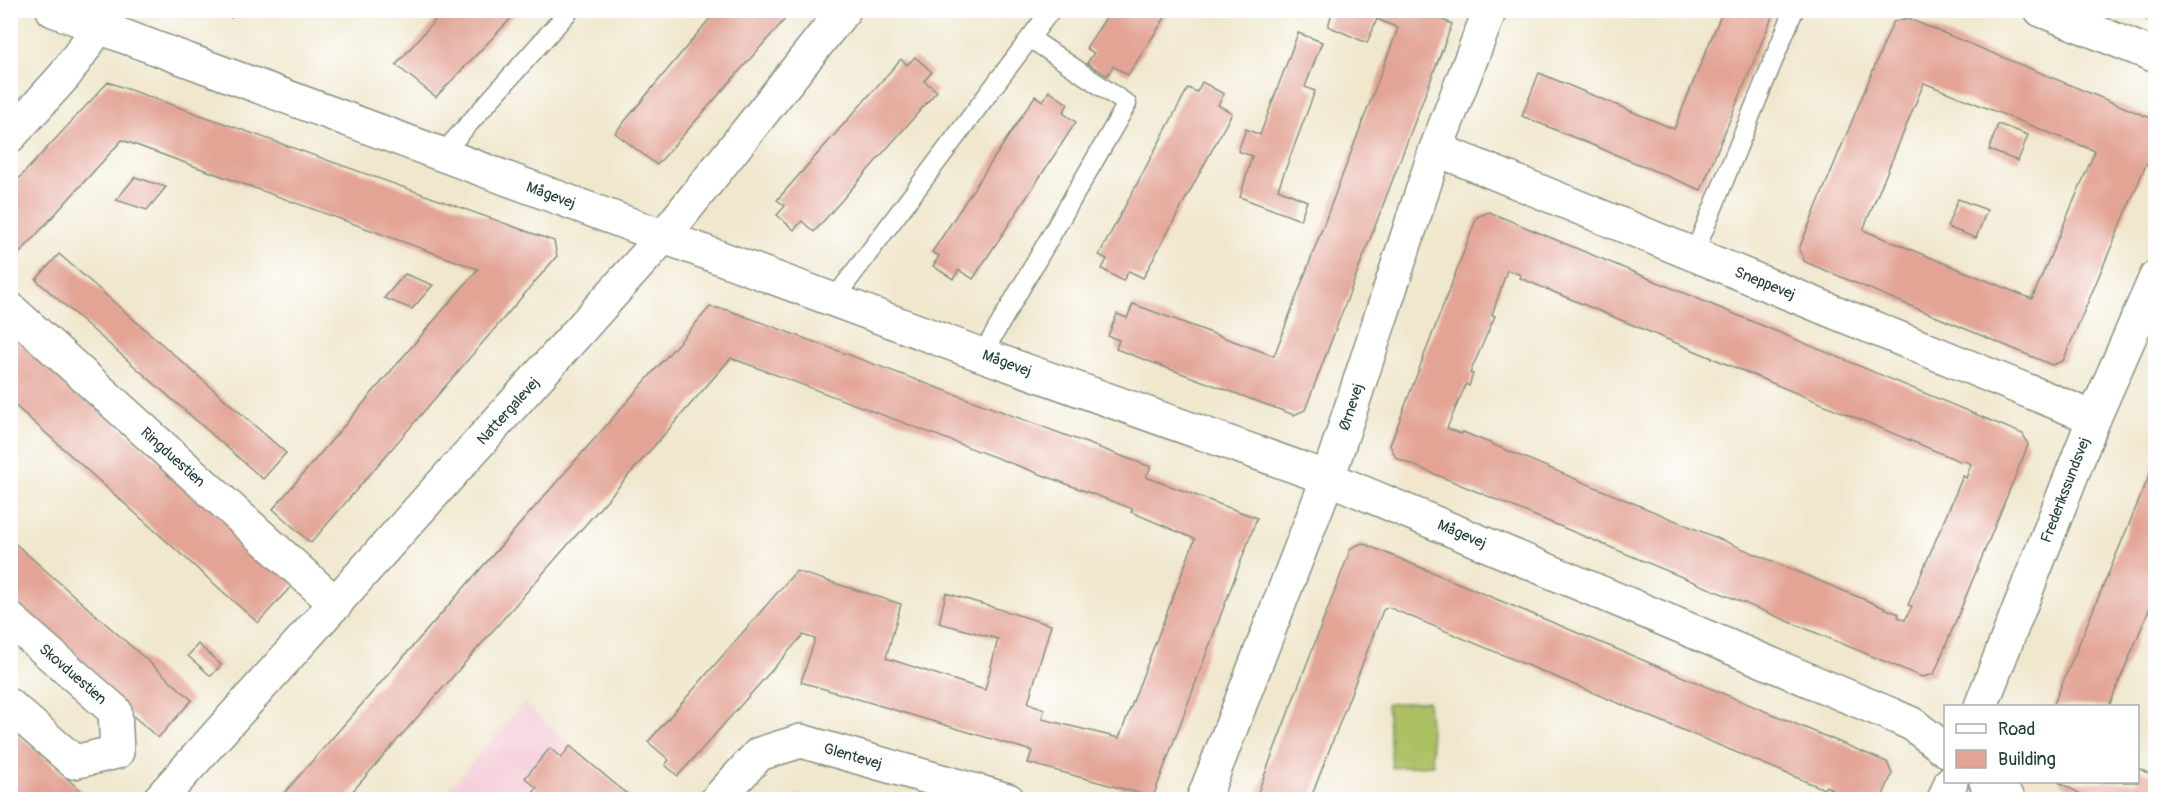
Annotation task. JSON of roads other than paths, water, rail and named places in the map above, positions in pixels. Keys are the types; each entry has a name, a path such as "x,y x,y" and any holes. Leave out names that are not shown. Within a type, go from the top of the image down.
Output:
{"street":[{"name":"Mågevej","path":"53,10 104,19 442,154 982,355 1328,478 1892,715 1912,724 1944,748"},
{"name":"Nattergalevej","path":"159,800 664,236 844,10"},
{"name":"Ørnevej","path":"1203,800 1328,478 1436,149 1490,10"},
{"path":"2041,10 2156,56"},
{"path":"10,136 65,75 104,19"},
{"name":"Sneppevej","path":"1436,149 2094,418"},
{"name":"Frederikssundsvej","path":"1981,705 2094,418 2152,293"},
{"name":"Ringduestien","path":"10,309 336,604"},
{"name":"Skovduestien","path":"10,619 115,711 117,752 74,762 10,706"},
{"name":"Glentevej","path":"717,800 759,753 801,741 1008,800"},
{"path":"1944,800 1951,783"},
{"path":"1987,783 2010,800"}],"lane":[{"path":"442,154 570,10"},
{"path":"834,299 1051,10"},
{"path":"1694,254 1794,10"},
{"path":"982,355 1127,104 1030,38"}]}
